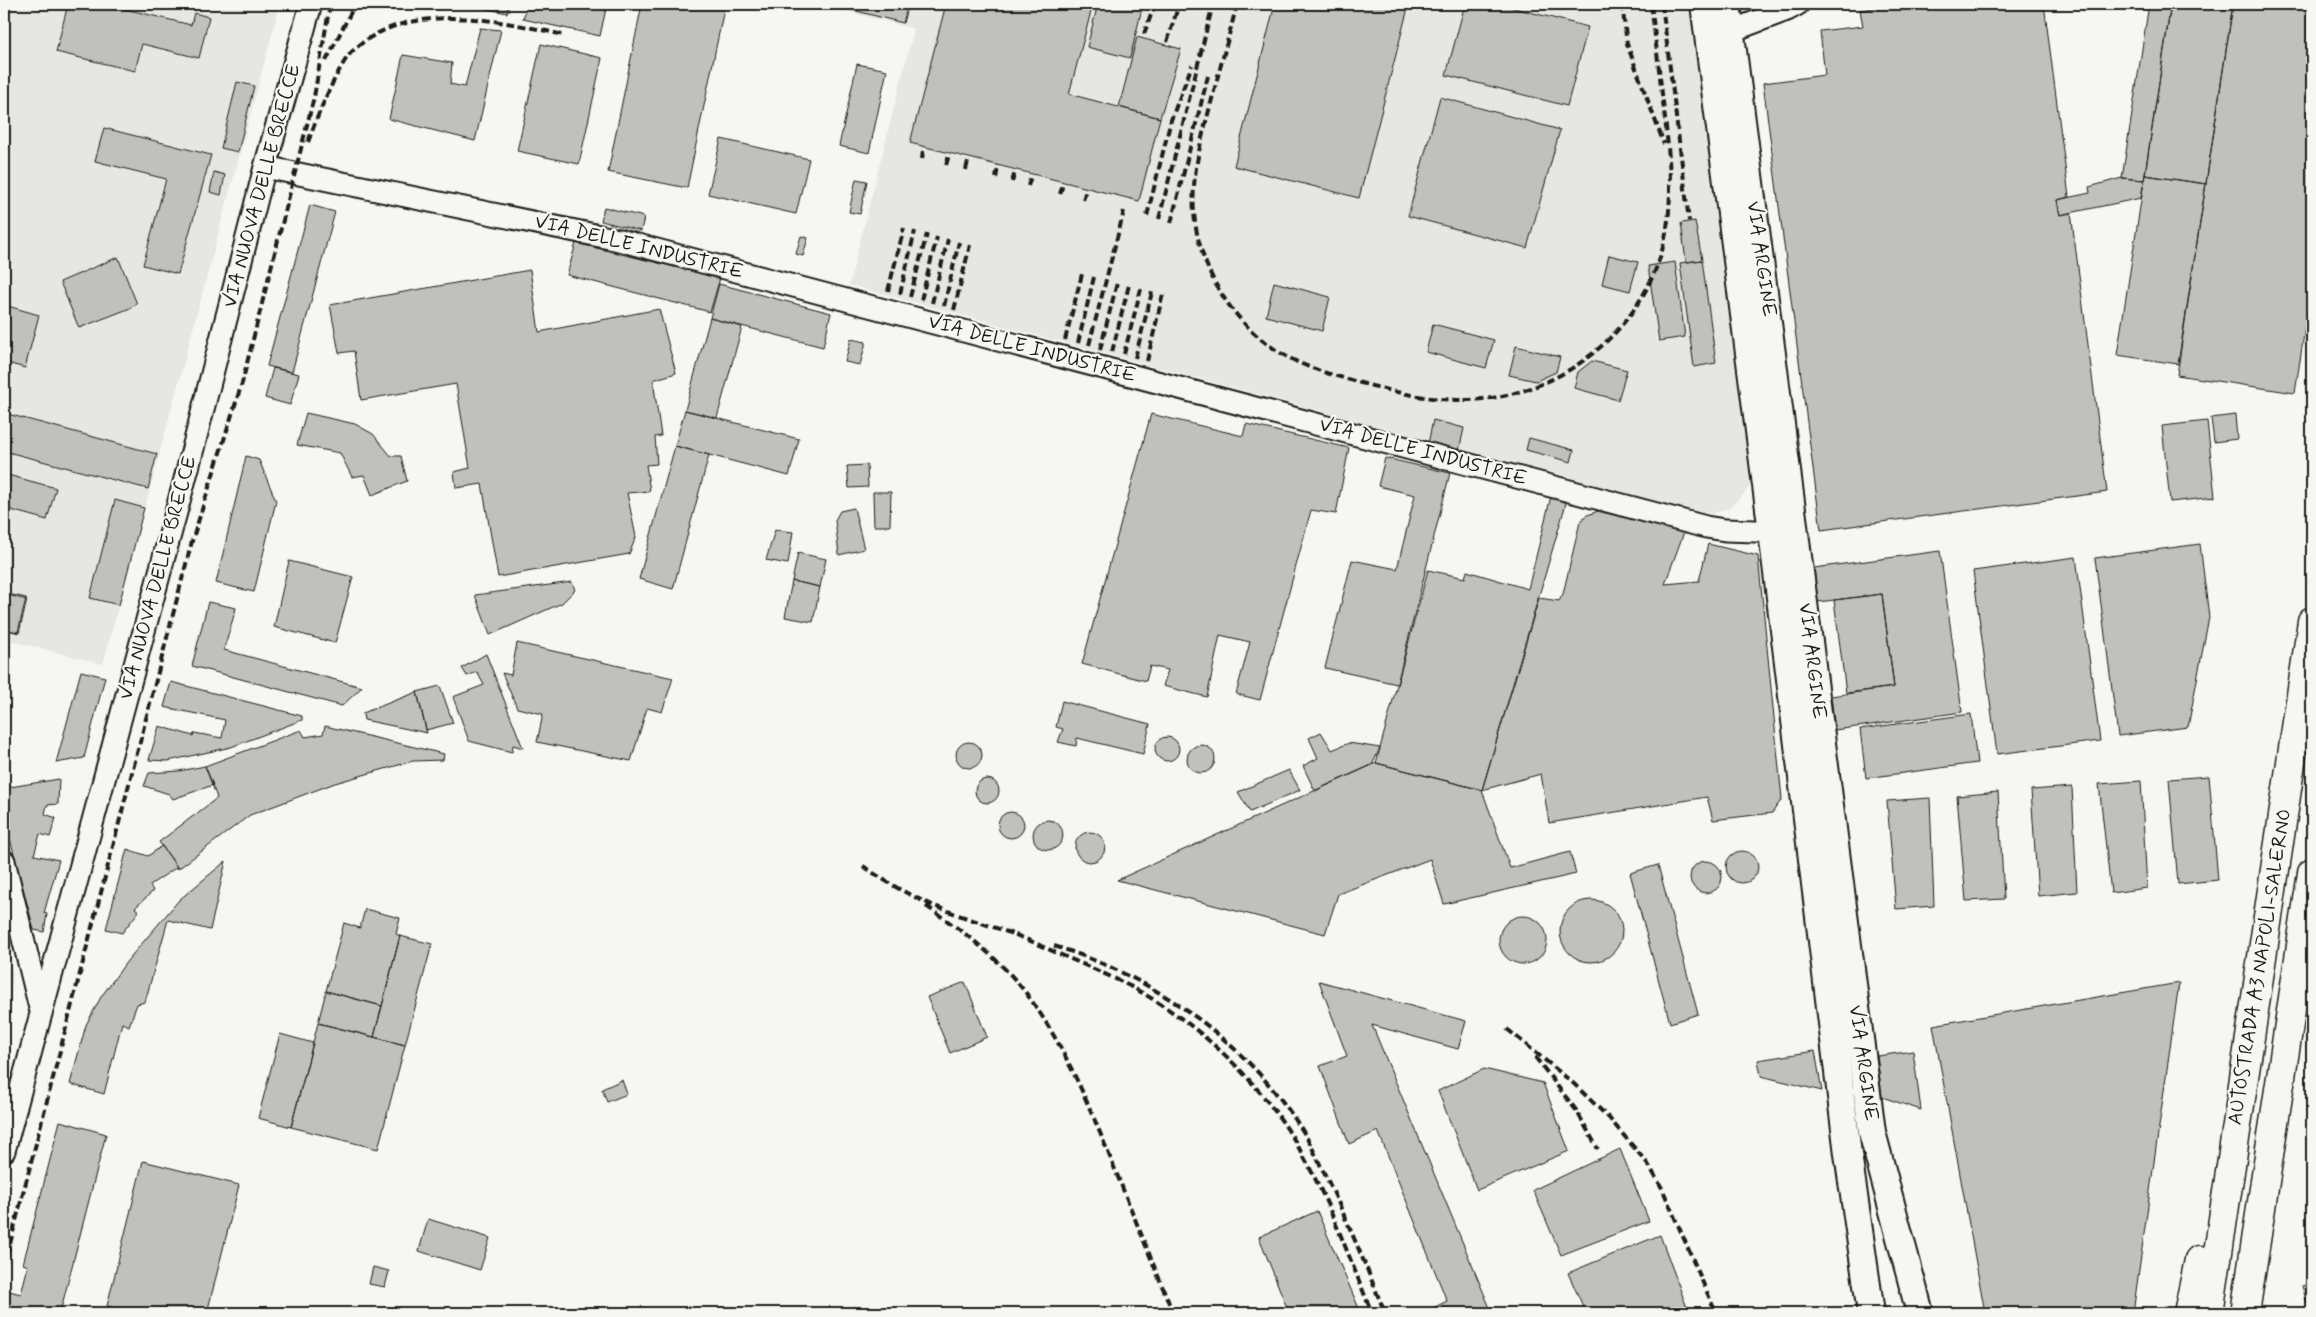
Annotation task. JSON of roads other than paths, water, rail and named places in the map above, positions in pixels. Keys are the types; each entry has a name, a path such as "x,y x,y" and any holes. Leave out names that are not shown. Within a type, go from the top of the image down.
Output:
{"highway":[{"name":"AUTOSTRADA A3 NAPOLI-SALERNO","path":"2209,1313 2312,621"},
{"name":"AUTOSTRADA A3 NAPOLI-SALERNO","path":"2245,1313 2312,873"},
{"path":"2188,1313 2253,1012"}],"street":[{"name":"VIA NUOVA DELLE BRECCE","path":"4,1151 189,464 265,167 311,4"},
{"name":"VIA ARGINE","path":"1704,4 1719,33 1784,532 1872,1132 1920,1313"},
{"name":"VIA ARGINE","path":"1719,33 1727,4"},
{"path":"1719,33 1787,10 1798,4"},
{"name":"VIA DELLE INDUSTRIE","path":"265,167 610,238 1706,526 1725,530 1784,532"},
{"name":"VIA ARGINE","path":"1784,532 1848,1154 1871,1313"},
{"path":"4,861 41,1011"}],"railway":[{"path":"4,1267 192,541 242,383 314,97 330,4"},
{"path":"326,61 355,4"},
{"path":"1144,34 1155,4"},
{"path":"1167,42 1179,4"},
{"path":"1159,219 1213,4"},
{"path":"1237,4 1204,131 1195,179 1194,212 1196,228 1200,247 1215,283 1236,314 1249,328 1263,341 1289,358 1329,374 1373,386 1424,397 1463,400 1496,397 1528,389 1558,376 1586,359 1610,338 1632,313 1649,285 1666,235 1670,197 1667,140 1651,4"},
{"path":"1622,4 1627,44 1664,144"},
{"path":"1662,4 1689,221"},
{"path":"308,142 326,97 348,56 369,38 393,27 420,20 478,19 508,23 563,35"},
{"path":"1147,216 1171,120 1192,65"},
{"path":"1171,223 1208,76"},
{"path":"922,159 923,151"},
{"path":"946,165 949,155"},
{"path":"966,170 968,161"},
{"path":"996,178 998,168"},
{"path":"1012,182 1015,172"},
{"path":"1028,186 1031,176"},
{"path":"1060,194 1063,184"},
{"path":"1083,200 1086,190"},
{"path":"1089,345 1124,211"},
{"path":"888,291 904,228"},
{"path":"900,294 915,231"},
{"path":"910,297 927,234"},
{"path":"921,300 937,237"},
{"path":"932,303 948,239"},
{"path":"944,306 959,242"},
{"path":"954,310 970,245"},
{"path":"1065,340 1082,274"},
{"path":"1078,343 1094,277"},
{"path":"1100,350 1117,283"},
{"path":"1112,352 1129,285"},
{"path":"1124,354 1141,289"},
{"path":"1135,358 1152,292"},
{"path":"1147,361 1163,294"},
{"path":"863,866 920,900 1019,936 1123,983 1174,1013 1219,1049 1259,1091 1276,1113 1306,1161 1341,1236 1372,1313"},
{"path":"926,906 967,935 1004,968 1040,1012 1064,1053 1094,1118 1173,1313"},
{"path":"1054,946 1091,959 1163,995 1196,1017 1227,1042 1256,1070 1281,1100 1304,1133 1358,1247 1385,1313"},
{"path":"1507,1029 1573,1083 1609,1118 1648,1164 1662,1188 1716,1313"},
{"path":"1535,1057 1576,1110 1598,1149"}]}
